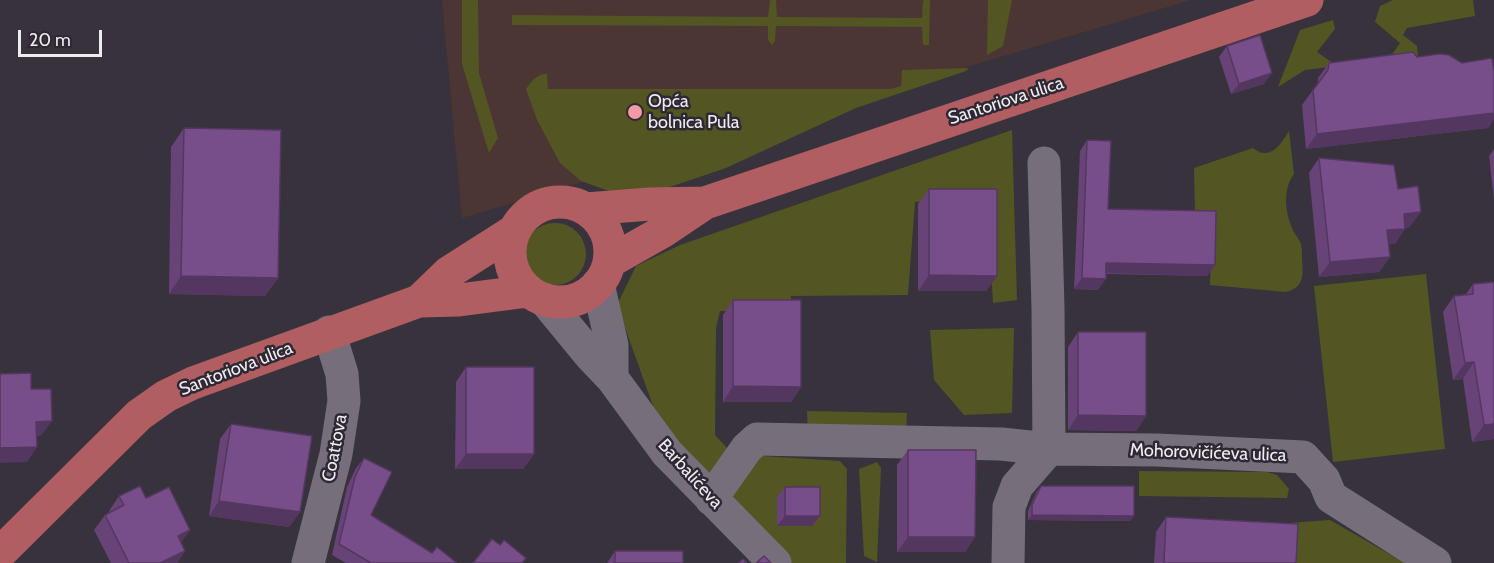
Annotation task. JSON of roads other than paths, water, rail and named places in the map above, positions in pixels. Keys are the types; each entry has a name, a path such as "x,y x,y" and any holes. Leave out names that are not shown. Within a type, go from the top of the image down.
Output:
{"main road":[{"name":"Santoriova ulica","path":"603,273 705,203 1307,0"},
{"path":"563,202 586,209 598,219 606,232 610,247 603,273 587,293 573,300 559,302 536,295 517,278 511,263 510,247 519,222 531,210 546,203 563,202"},
{"name":"Santoriova ulica","path":"586,209 705,203"},
{"name":"Santoriova ulica","path":"419,301 448,273 514,231"},
{"name":"Santoriova ulica","path":"0,553 139,415 166,396 193,383 419,301 536,295"}],"street":[{"path":"1008,563 1009,507 1017,486 1049,449 1044,163"},
{"path":"603,273 612,345 612,378"},
{"name":"Barbalićeva","path":"536,295 612,378 667,453 776,563"},
{"name":"Coattova","path":"308,563 336,453 344,401 342,374 329,332"},
{"name":"Mohorovičićeva ulica","path":"711,499 747,448 757,439 1001,444 1049,449 1157,450 1303,457 1324,480 1331,497 1435,563"}],"place":[{"name":"Opća bolnica Pula","path":"635,112"}]}
